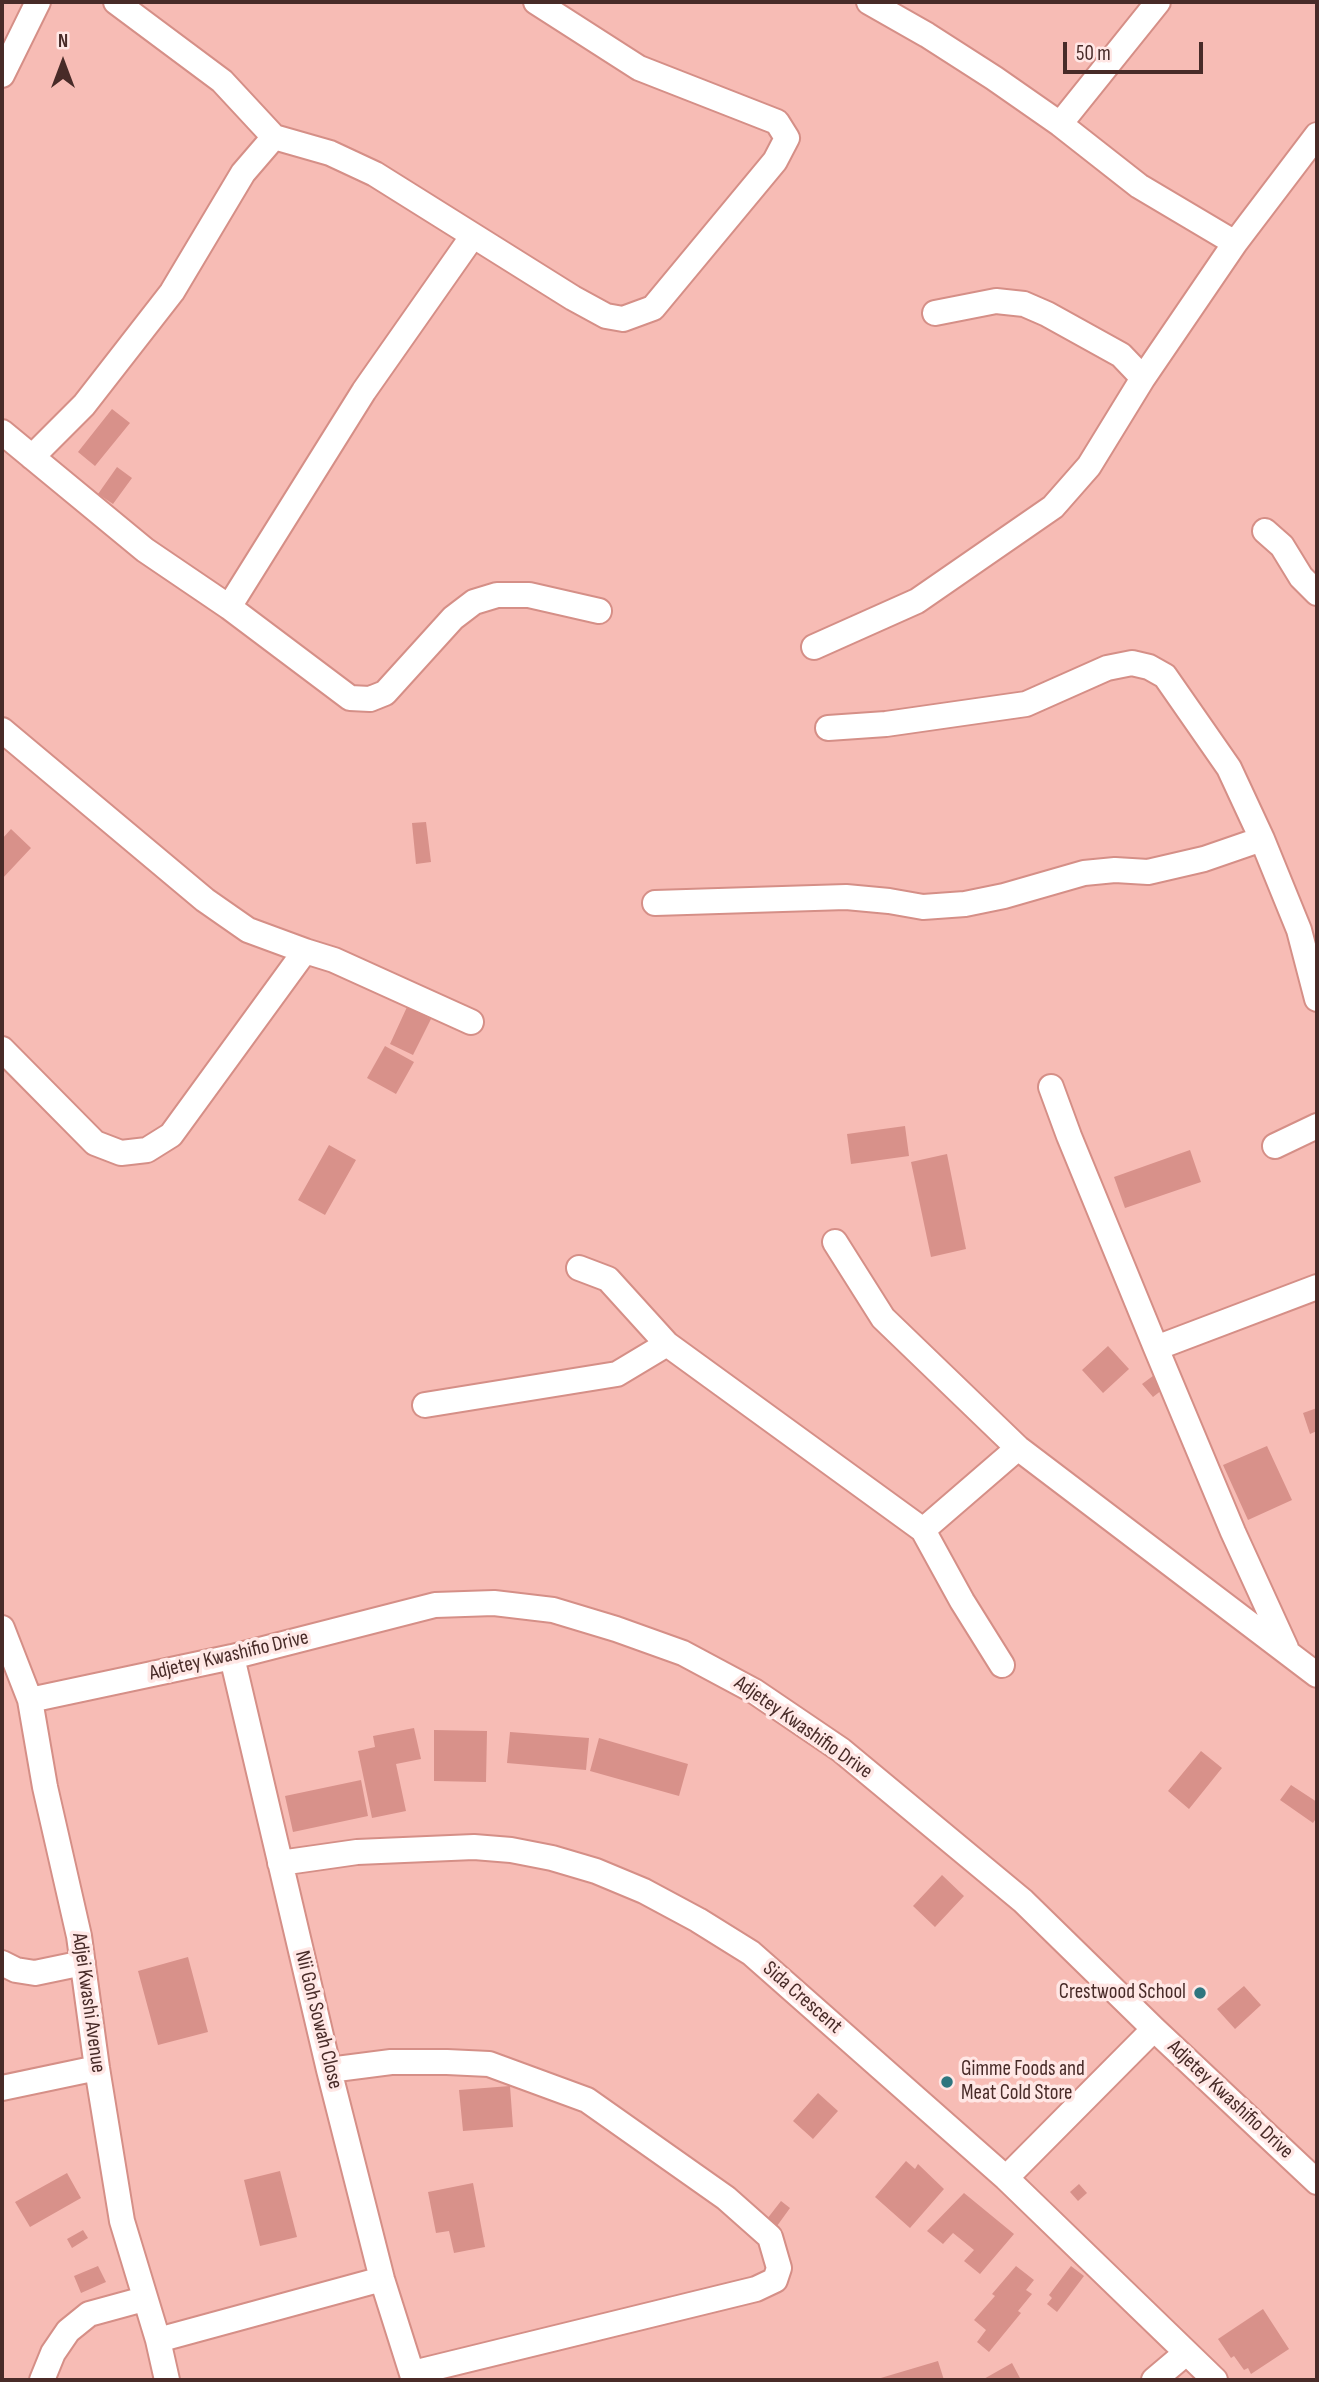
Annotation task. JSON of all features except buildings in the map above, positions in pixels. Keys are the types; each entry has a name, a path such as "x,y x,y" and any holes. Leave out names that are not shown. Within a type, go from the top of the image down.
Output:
{"street":[{"path":"2,75 38,2"},
{"path":"116,2 222,81 274,136 330,153 375,174 606,316 623,319 653,308 775,161 787,138 777,122 639,68 537,2"},
{"path":"869,2 983,71 1060,124 1139,186 1236,243"},
{"path":"1060,124 1158,2"},
{"path":"814,647 917,601 1053,507 1089,466 1143,378 1236,243 1317,135"},
{"path":"32,457 84,405 172,292 243,173 274,136"},
{"path":"229,607 364,391 472,236"},
{"path":"935,313 996,301 1024,304 1121,355 1143,378"},
{"path":"2,432 145,550 229,607 350,698 370,699 385,693 453,618 474,603 497,595 529,595 599,611"},
{"path":"1265,531 1282,546 1301,577 1317,593"},
{"path":"828,728 886,724 1026,704 1107,668 1132,663 1149,667 1165,676 1228,768 1262,839 1299,930 1317,999"},
{"path":"2,730 205,900 248,930 334,960 471,1022"},
{"path":"655,903 846,897 923,907 965,904 1084,873 1115,870 1148,872 1204,859 1262,839"},
{"path":"2,1049 95,1143 121,1153 147,1150 172,1135 305,951"},
{"path":"1051,1087 1156,1348 1233,1532 1287,1652"},
{"path":"1275,1146 1317,1126"},
{"path":"835,1242 883,1318 1018,1448 1317,1675"},
{"path":"579,1268 608,1279 667,1345 923,1530 962,1601 1002,1665"},
{"path":"1156,1348 1317,1287"},
{"path":"425,1405 617,1374 667,1345"},
{"path":"923,1530 1018,1448"},
{"name":"Adjetey Kwashifio Drive","path":"30,1700 232,1657 435,1605 494,1603 553,1610 682,1653 754,1690 841,1750 1023,1901 1317,2182"},
{"name":"Adjei Kwashi Avenue","path":"2,1628 30,1700 36,1743 83,1963 122,2221 158,2340 167,2380"},
{"name":"Nii Goh Sowah Close","path":"232,1657 329,2070 382,2279 414,2377"},
{"name":"Sida Crescent","path":"280,1863 356,1852 474,1847 511,1850 552,1858 596,1871 644,1891 751,1953 1006,2178 1215,2380"},
{"path":"2,1963 16,1970 34,1973 83,1963"},
{"path":"1006,2178 1154,2029"},
{"path":"329,2070 391,2062 489,2064 587,2099 726,2198 770,2237 779,2268 775,2280 756,2289 414,2377"},
{"path":"2,2088 97,2068"},
{"path":"158,2340 382,2279"},
{"path":"42,2380 53,2353 68,2331 89,2314 144,2299"},
{"path":"1154,2380 1186,2353"}],"place":[{"name":"Crestwood School","path":"1200,1993"},
{"name":"Gimme Foods and Meat Cold Store","path":"947,2082"}]}
